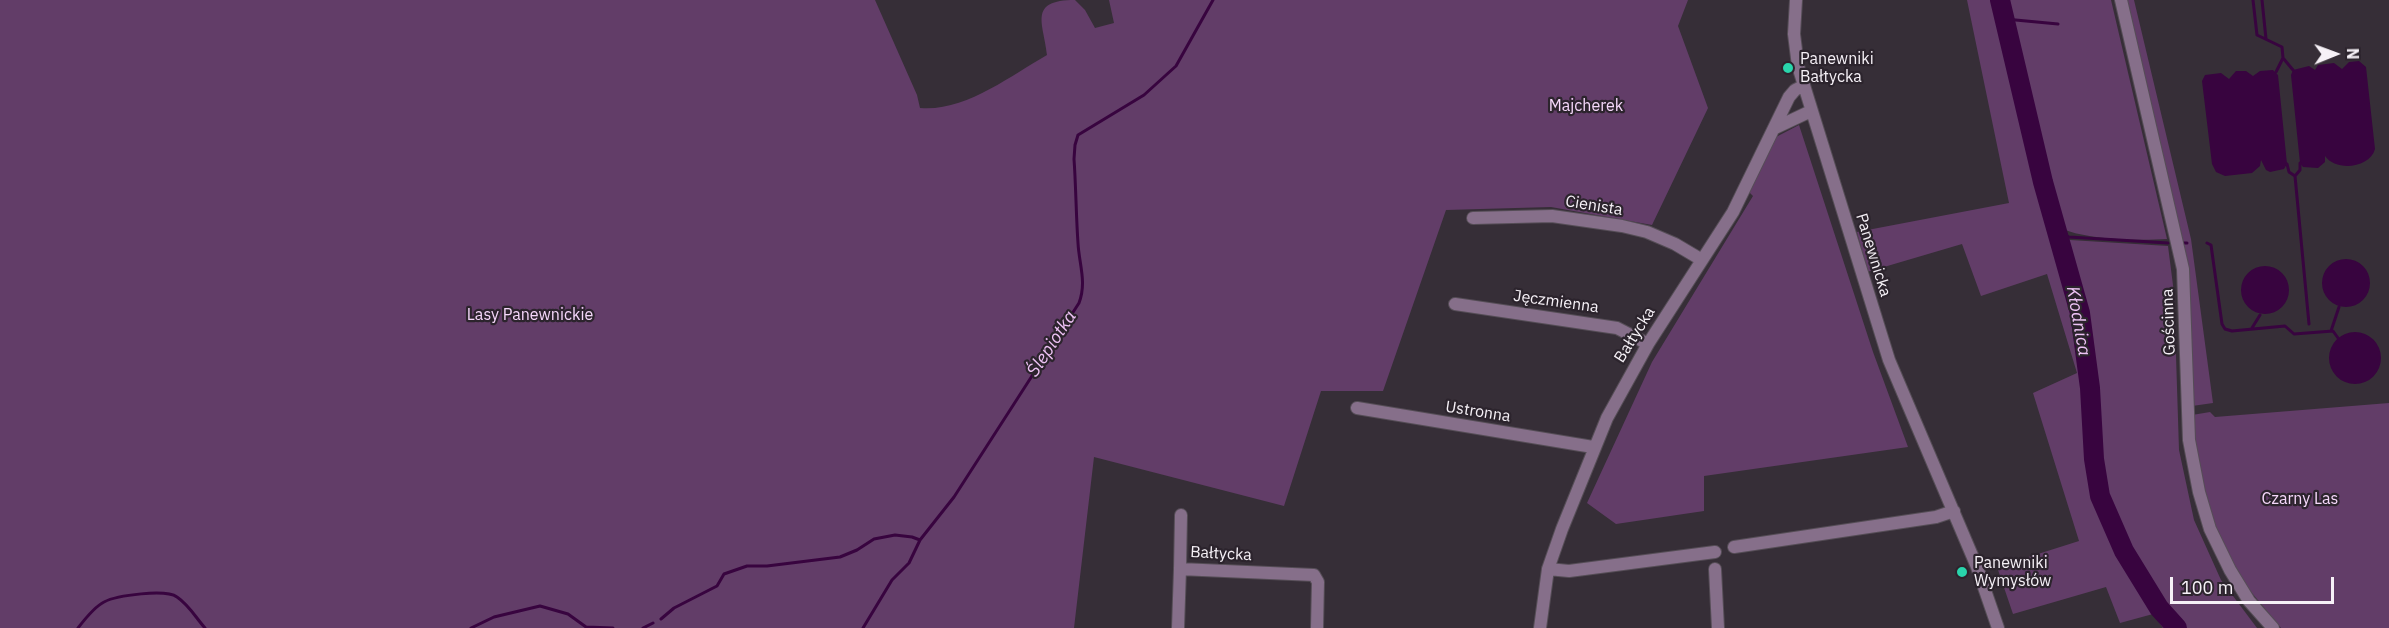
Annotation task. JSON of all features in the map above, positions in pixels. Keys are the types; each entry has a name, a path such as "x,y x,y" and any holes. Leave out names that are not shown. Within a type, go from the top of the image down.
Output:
{"street":[{"name":"Panewnicka","path":"1796,0 1794,45 1803,86 1889,360 1984,583 1998,628"},
{"name":"Gościnna","path":"2121,0 2183,269 2189,440 2199,492 2211,529 2229,570 2249,601 2273,628"},
{"name":"Bałtycka","path":"1540,628 1548,569 1593,447 1618,395 1746,188 1792,93 1803,86"},
{"path":"1774,129 1811,111"},
{"name":"Cienista","path":"1473,218 1552,216 1622,226 1647,232 1675,244 1702,260"},
{"name":"Jęczmienna","path":"1455,304 1617,328 1648,344"},
{"name":"Ustronna","path":"1357,408 1593,447"},
{"path":"1734,547 1936,517 1954,511"},
{"name":"Bałtycka","path":"1179,628 1181,515"},
{"path":"1548,569 1569,571 1715,552"},
{"name":"Bałtycka","path":"1180,569 1314,575 1318,582 1317,628"},
{"path":"1715,569 1718,628"}],"green space":[{"name":"Lasy Panewnickie","path":"0,0 875,0 917,95 920,108 937,108 970,99 987,91 1047,55 1042,16 1044,9 1050,4 1060,1 1075,0 1085,10 1095,28 1114,23 1109,0 1688,0 1678,26 1708,108 1652,225 1551,207 1446,210 1383,391 1321,391 1284,506 1094,457 1074,628 0,628"},
{"path":"1967,0 1995,0 2039,184 2074,313 2084,379 2087,455 2093,497 2122,562 2171,628 2163,628 2153,614 2120,623 2106,587 2013,614 1997,567 2079,541 2033,393 2077,373 2047,274 1981,296 1962,244 1867,272 1857,232 2009,203"},
{"path":"2004,0 2111,0 2167,239 2126,240 2096,237 2058,227"},
{"path":"2127,0 2134,0 2191,239 2213,403 2192,406 2187,259"},
{"path":"1799,125 1873,352 1908,447 1704,476 1704,511 1616,524 1587,503 1652,362 1753,196 1749,192 1776,137"},
{"path":"2062,236 2070,240 2168,246 2174,293 2179,450 2194,520 2221,580 2257,628 2181,628 2160,606 2127,549 2105,497 2098,462 2094,399 2083,314"},
{"name":"Czarny Las","path":"2389,403 2389,628 2281,628 2242,581 2216,529 2197,465 2192,415 2210,412 2215,417"}],"shaded area":[{"path":"2359,61 2366,67 2375,149 2372,155 2360,164 2352,166 2337,164 2325,156 2325,162 2318,168 2303,167 2300,163 2291,75 2293,70 2309,66 2315,70 2318,65 2334,63 2342,69 2349,62"},
{"path":"2273,70 2278,75 2287,164 2284,169 2270,172 2266,170 2261,160 2260,166 2252,173 2225,176 2216,172 2212,164 2202,81 2205,75 2221,73 2229,79 2236,71 2246,71 2253,76 2260,71"},
{"path":"2341,259 2351,259 2366,269 2370,283 2369,292 2360,303 2351,307 2341,307 2326,297 2322,288 2322,278 2332,263"},
{"path":"2260,266 2270,266 2285,276 2289,290 2288,299 2279,310 2270,314 2260,314 2245,304 2241,295 2241,285 2251,270"},
{"path":"2355,332 2365,334 2373,340 2379,348 2381,358 2379,368 2373,376 2365,382 2355,384 2345,382 2337,376 2331,368 2329,358 2331,348 2337,340 2345,334"}],"waterway":[{"name":"Ślepiotka","path":"863,628 892,580 909,563 920,540 954,497 1079,303 1082,280 1074,159 1078,135 1144,95 1176,66 1213,0"},
{"name":"Kłodnica","path":"2000,0 2043,182 2080,313 2090,388 2094,459 2100,496 2124,551 2159,608 2177,628"},
{"path":"2253,0 2257,35 2282,47 2283,58 2293,70"},
{"path":"2262,0 2266,39"},
{"path":"2005,19 2058,24"},
{"path":"2276,72 2283,58"},
{"path":"2300,163 2300,170 2295,176 2309,324"},
{"path":"2287,164 2289,172 2295,176"},
{"path":"2056,230 2069,237 2168,243"},
{"path":"2207,243 2211,245 2222,324 2225,329 2232,331 2285,326 2294,334 2333,331 2338,338"},
{"path":"2331,331 2339,307"},
{"path":"2252,328 2260,315"},
{"path":"661,619 674,608 717,586 724,574 747,566 767,566 840,557 874,539 895,535 920,540"},
{"path":"78,628 93,610 110,599 152,593 177,597 205,628"},
{"path":"471,628 494,617 540,606 568,614 586,627 613,628"},
{"path":"643,628 653,623"}],"place":[{"name":"Panewniki Bałtycka","path":"1788,68"},
{"name":"Panewniki Wymysłów","path":"1962,572"}],"park label":[{"name":"Majcherek","path":"1586,106"}]}
